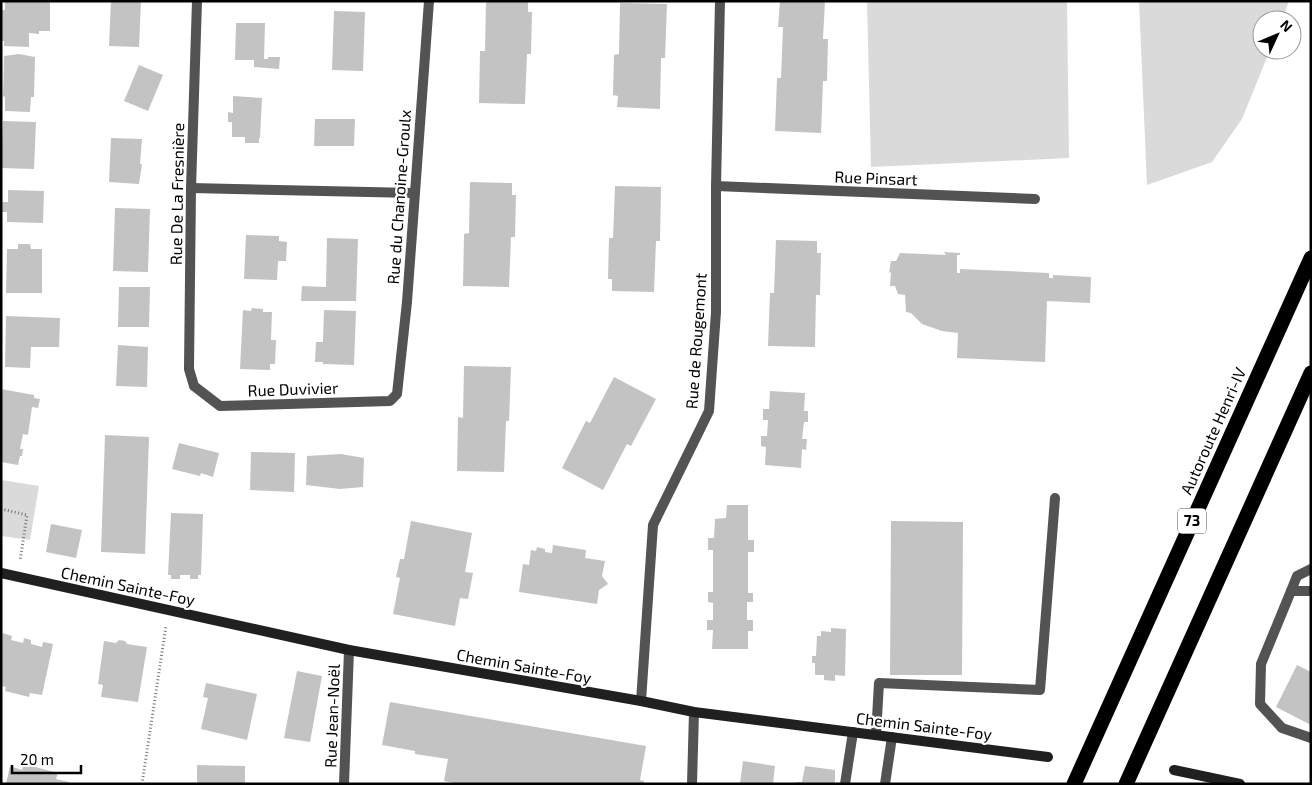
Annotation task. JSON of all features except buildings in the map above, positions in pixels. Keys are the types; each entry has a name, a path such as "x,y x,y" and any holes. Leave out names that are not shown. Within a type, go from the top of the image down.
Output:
{"highway":[{"name":"Autoroute Henri-IV","path":"1074,784 1311,258"},
{"path":"1126,784 1311,373"}],"main road":[{"name":"Chemin Sainte-Foy","path":"1,574 349,650 694,712 1048,757"},
{"path":"1174,770 1240,784"}],"street":[{"name":"Rue De La Fresnière","path":"194,386 189,369 197,1"},
{"name":"Rue du Chanoine-Groulx","path":"397,394 407,302 429,1"},
{"name":"Rue de Rougemont","path":"641,701 653,525 709,411 716,312 716,186 720,1"},
{"name":"Rue Pinsart","path":"716,186 1035,199"},
{"path":"192,188 414,193"},
{"name":"Rue Duvivier","path":"194,386 220,406 390,401 397,394"},
{"path":"876,735 878,683 1040,690 1055,498"},
{"path":"1311,569 1297,576 1261,664 1260,704 1282,728 1311,738"},
{"path":"1291,591 1311,592"},
{"name":"Rue Jean-Noël","path":"344,784 349,650"},
{"path":"692,784 694,712"},
{"path":"845,784 853,732"},
{"path":"885,784 892,737"}],"path":[{"path":"1,509 27,515 18,577"},
{"path":"142,784 169,610"}],"shaded area":[{"path":"867,1 1067,1 1069,158 871,167"},
{"path":"1139,1 1289,1 1286,10 1252,10 1252,60 1266,60 1242,119 1212,162 1147,185"},
{"path":"1,480 39,486 30,540 1,536"}]}
